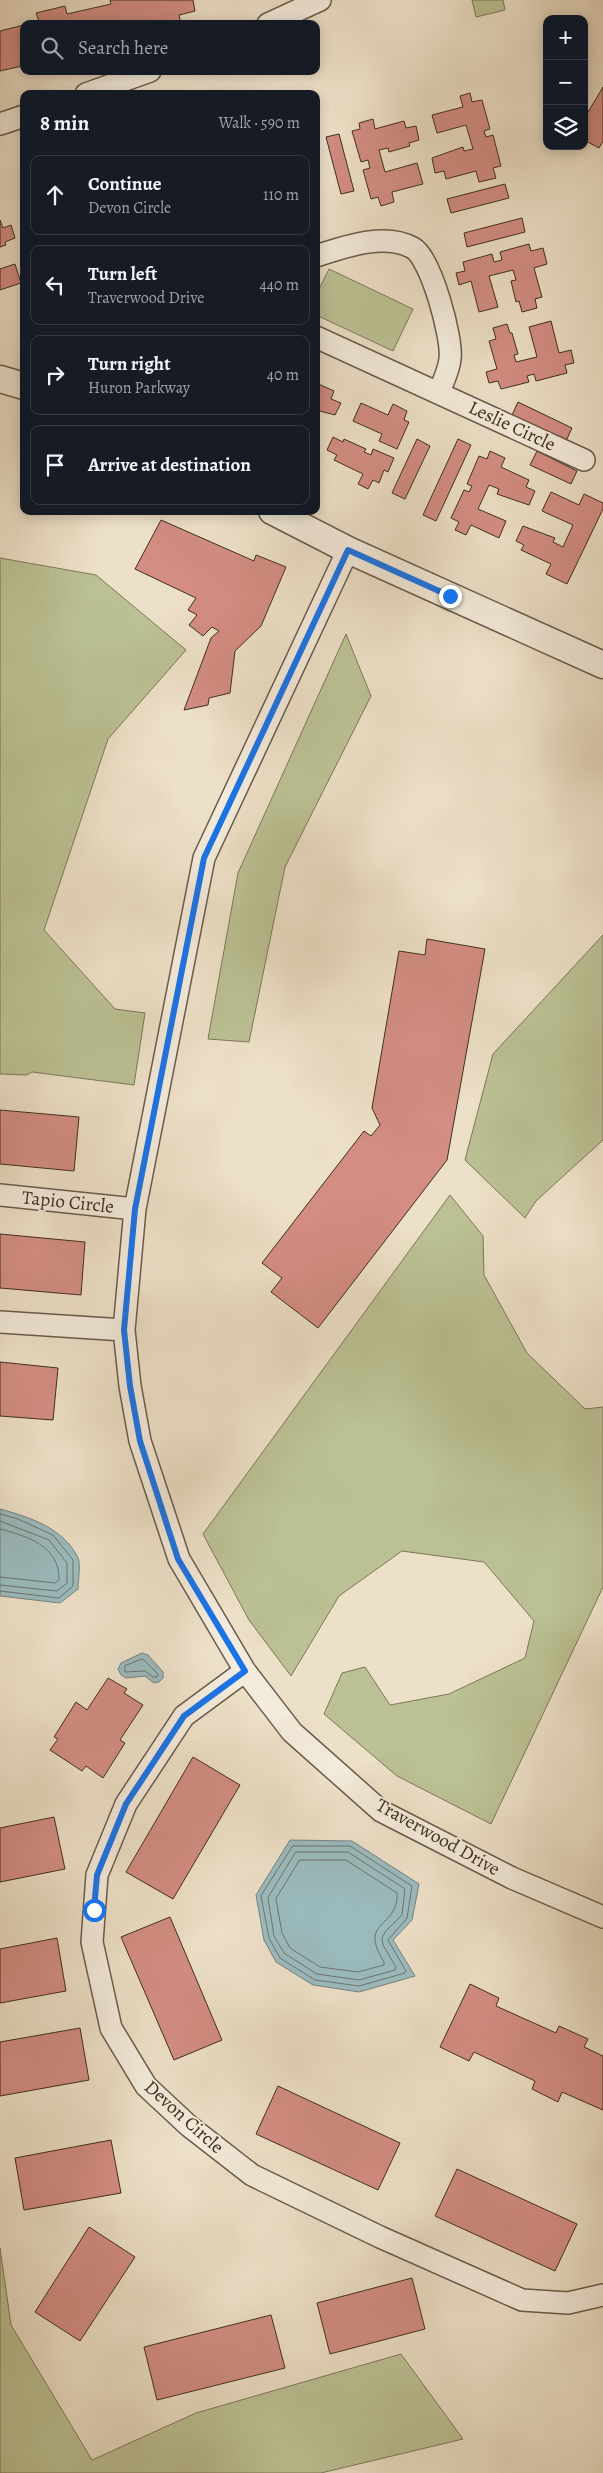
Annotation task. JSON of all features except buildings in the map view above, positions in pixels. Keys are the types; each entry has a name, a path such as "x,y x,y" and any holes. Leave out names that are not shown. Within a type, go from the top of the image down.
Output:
{"street":[{"path":"277,20 320,0"},
{"path":"97,90 139,75"},
{"path":"0,124 20,117"},
{"path":"320,255 351,245 388,242 414,249 428,267 447,329 450,359 439,392"},
{"name":"Leslie Circle","path":"320,339 584,460"},
{"path":"0,378 20,385"},
{"path":"280,515 348,550 603,665"},
{"name":"Traverwood Drive","path":"348,550 204,858 135,1209 124,1330 130,1386 140,1441 178,1559 245,1671 292,1732 381,1811 512,1878 603,1917"},
{"name":"Tapio Circle","path":"0,1195 135,1209"},
{"path":"0,1322 124,1330"},
{"name":"Devon Circle","path":"245,1671 184,1716 126,1804 97,1875 92,1942 111,2028 146,2086 189,2126 252,2175 380,2237 522,2300 568,2303 603,2295"}],"green space":[{"path":"472,0 503,0 505,10 476,17"},
{"path":"329,269 413,309 393,351 320,317 320,287"},
{"path":"0,558 96,575 186,650 108,739 44,930 115,1009 145,1013 134,1085 32,1072 27,1075 0,1074"},
{"path":"346,634 371,696 285,867 249,1042 208,1039 238,873"},
{"path":"603,935 603,1140 536,1201 525,1218 465,1160 493,1054"},
{"path":"450,1195 483,1236 484,1275 527,1353 585,1409 603,1407 603,1587 491,1824 397,1776 324,1714 342,1673 365,1667 390,1705 449,1694 525,1658 534,1621 484,1562 402,1551 339,1596 291,1676 249,1620 203,1534"},
{"path":"0,2248 11,2325 92,2460 196,2413 401,2354 463,2439 321,2473 0,2473"}],"water":[{"path":"0,1509 45,1525 64,1539 72,1548 79,1561 78,1589 60,1603 0,1596"},
{"path":"142,1653 148,1655 163,1672 163,1678 159,1682 154,1683 145,1676 126,1678 121,1675 118,1669 121,1663"},
{"path":"290,1840 352,1841 419,1884 412,1920 393,1940 415,1976 359,1992 313,1985 276,1962 264,1940 256,1895"}],"route":[{"path":"94,1910 97,1875 126,1804 184,1716 245,1671 178,1559 140,1441 130,1386 124,1330 135,1209 180,971 204,858 348,550 450,596"}]}
